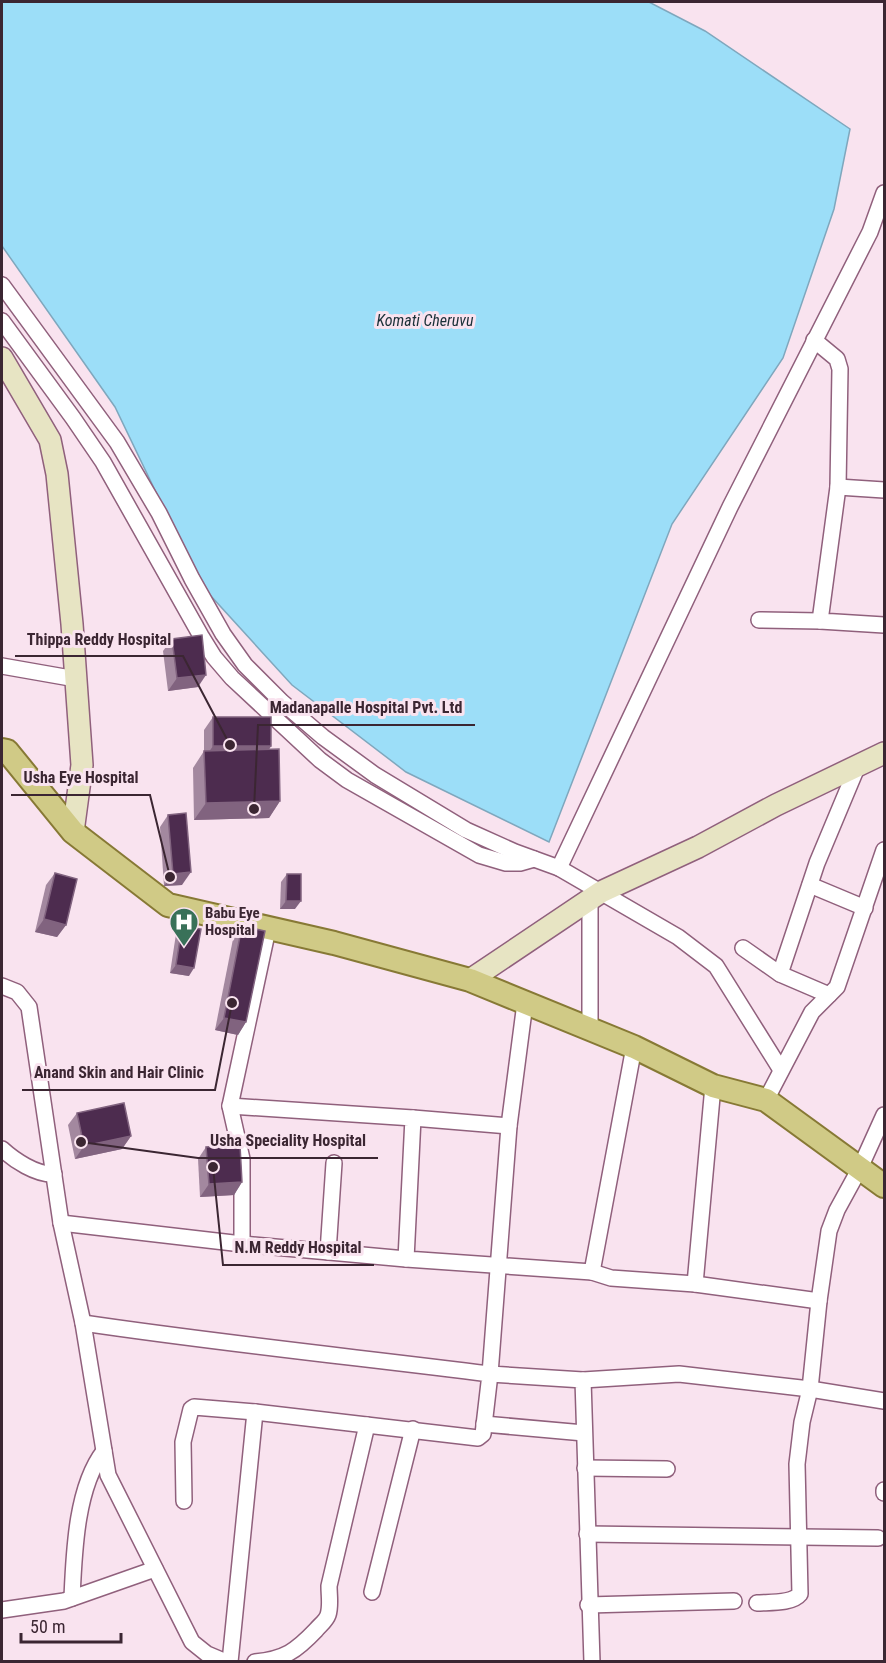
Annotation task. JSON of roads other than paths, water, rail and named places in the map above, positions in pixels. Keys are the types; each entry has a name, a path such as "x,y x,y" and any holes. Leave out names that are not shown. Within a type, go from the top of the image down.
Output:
{"main road":[{"path":"2,750 7,751 73,832 168,905 413,963 470,980 634,1047 712,1086 766,1100 885,1186"}],"street":[{"path":"559,868 725,517 870,232 885,193"},
{"path":"2,285 117,442 159,513 223,634 245,665 282,702 323,737 375,775 466,830 559,868 595,896 678,937 716,966 782,1070"},
{"path":"2,321 103,462 201,636 214,657 232,678 320,760 347,780 478,855 506,863 519,863 534,859"},
{"path":"814,340 837,359 840,369 838,487 820,621"},
{"path":"2,358 50,440 57,474 82,765 73,832"},
{"path":"838,487 885,490"},
{"path":"759,620 885,625"},
{"path":"2,666 76,679"},
{"path":"470,980 595,896 885,753"},
{"path":"780,974 810,885 858,765"},
{"path":"766,1100 812,1012 837,987 865,908 877,892 885,850"},
{"path":"810,885 865,908"},
{"path":"590,1028 595,896"},
{"path":"242,1244 242,1159 230,1106 268,928"},
{"path":"743,948 780,974 830,995"},
{"path":"2,986 17,992 29,1007 61,1223 83,1323 108,1475 192,1642 207,1654 226,1662"},
{"path":"184,1501 183,1442 191,1409 194,1407 413,1429 478,1438 483,1434 490,1374 509,1126 525,1003"},
{"path":"592,1272 634,1047"},
{"path":"695,1284 712,1086"},
{"path":"230,1106 509,1126"},
{"path":"757,1602 790,1600 797,1598 800,1594 797,1464 802,1422 810,1389 829,1231 837,1210 885,1115"},
{"path":"406,1259 413,1118"},
{"path":"2,1149 8,1155 45,1175 54,1174"},
{"path":"328,1252 334,1163"},
{"path":"61,1223 328,1252 592,1272 611,1278 695,1284 819,1301"},
{"path":"83,1323 213,1342 350,1356 490,1374 583,1380 679,1374 810,1389 885,1401"},
{"path":"583,1380 588,1605 592,1662"},
{"path":"230,1662 255,1412"},
{"path":"484,1424 584,1433"},
{"path":"255,1662 271,1660 292,1652 302,1645 326,1618 330,1605 329,1586 367,1425"},
{"path":"372,1592 413,1429"},
{"path":"72,1598 74,1550 83,1497 91,1472 104,1451"},
{"path":"585,1468 667,1469"},
{"path":"587,1534 878,1538"},
{"path":"2,1610 72,1598 155,1569"},
{"path":"588,1605 734,1600"}],"water":[{"name":"Komati Cheruvu","path":"2,2 649,2 705,31 850,129 834,209 783,358 672,524 549,842 406,772 292,685 200,584 115,407 2,246"}],"place":[{"name":"Thippa Reddy Hospital","path":"230,745"},
{"name":"Madanapalle Hospital Pvt. Ltd","path":"254,809"},
{"name":"Usha Eye Hospital","path":"170,877"},
{"name":"Babu Eye Hospital","path":"184,948"},
{"name":"Anand Skin and Hair Clinic","path":"232,1003"},
{"name":"Usha Speciality Hospital","path":"81,1142"},
{"name":"N.M Reddy Hospital","path":"213,1167"}]}
